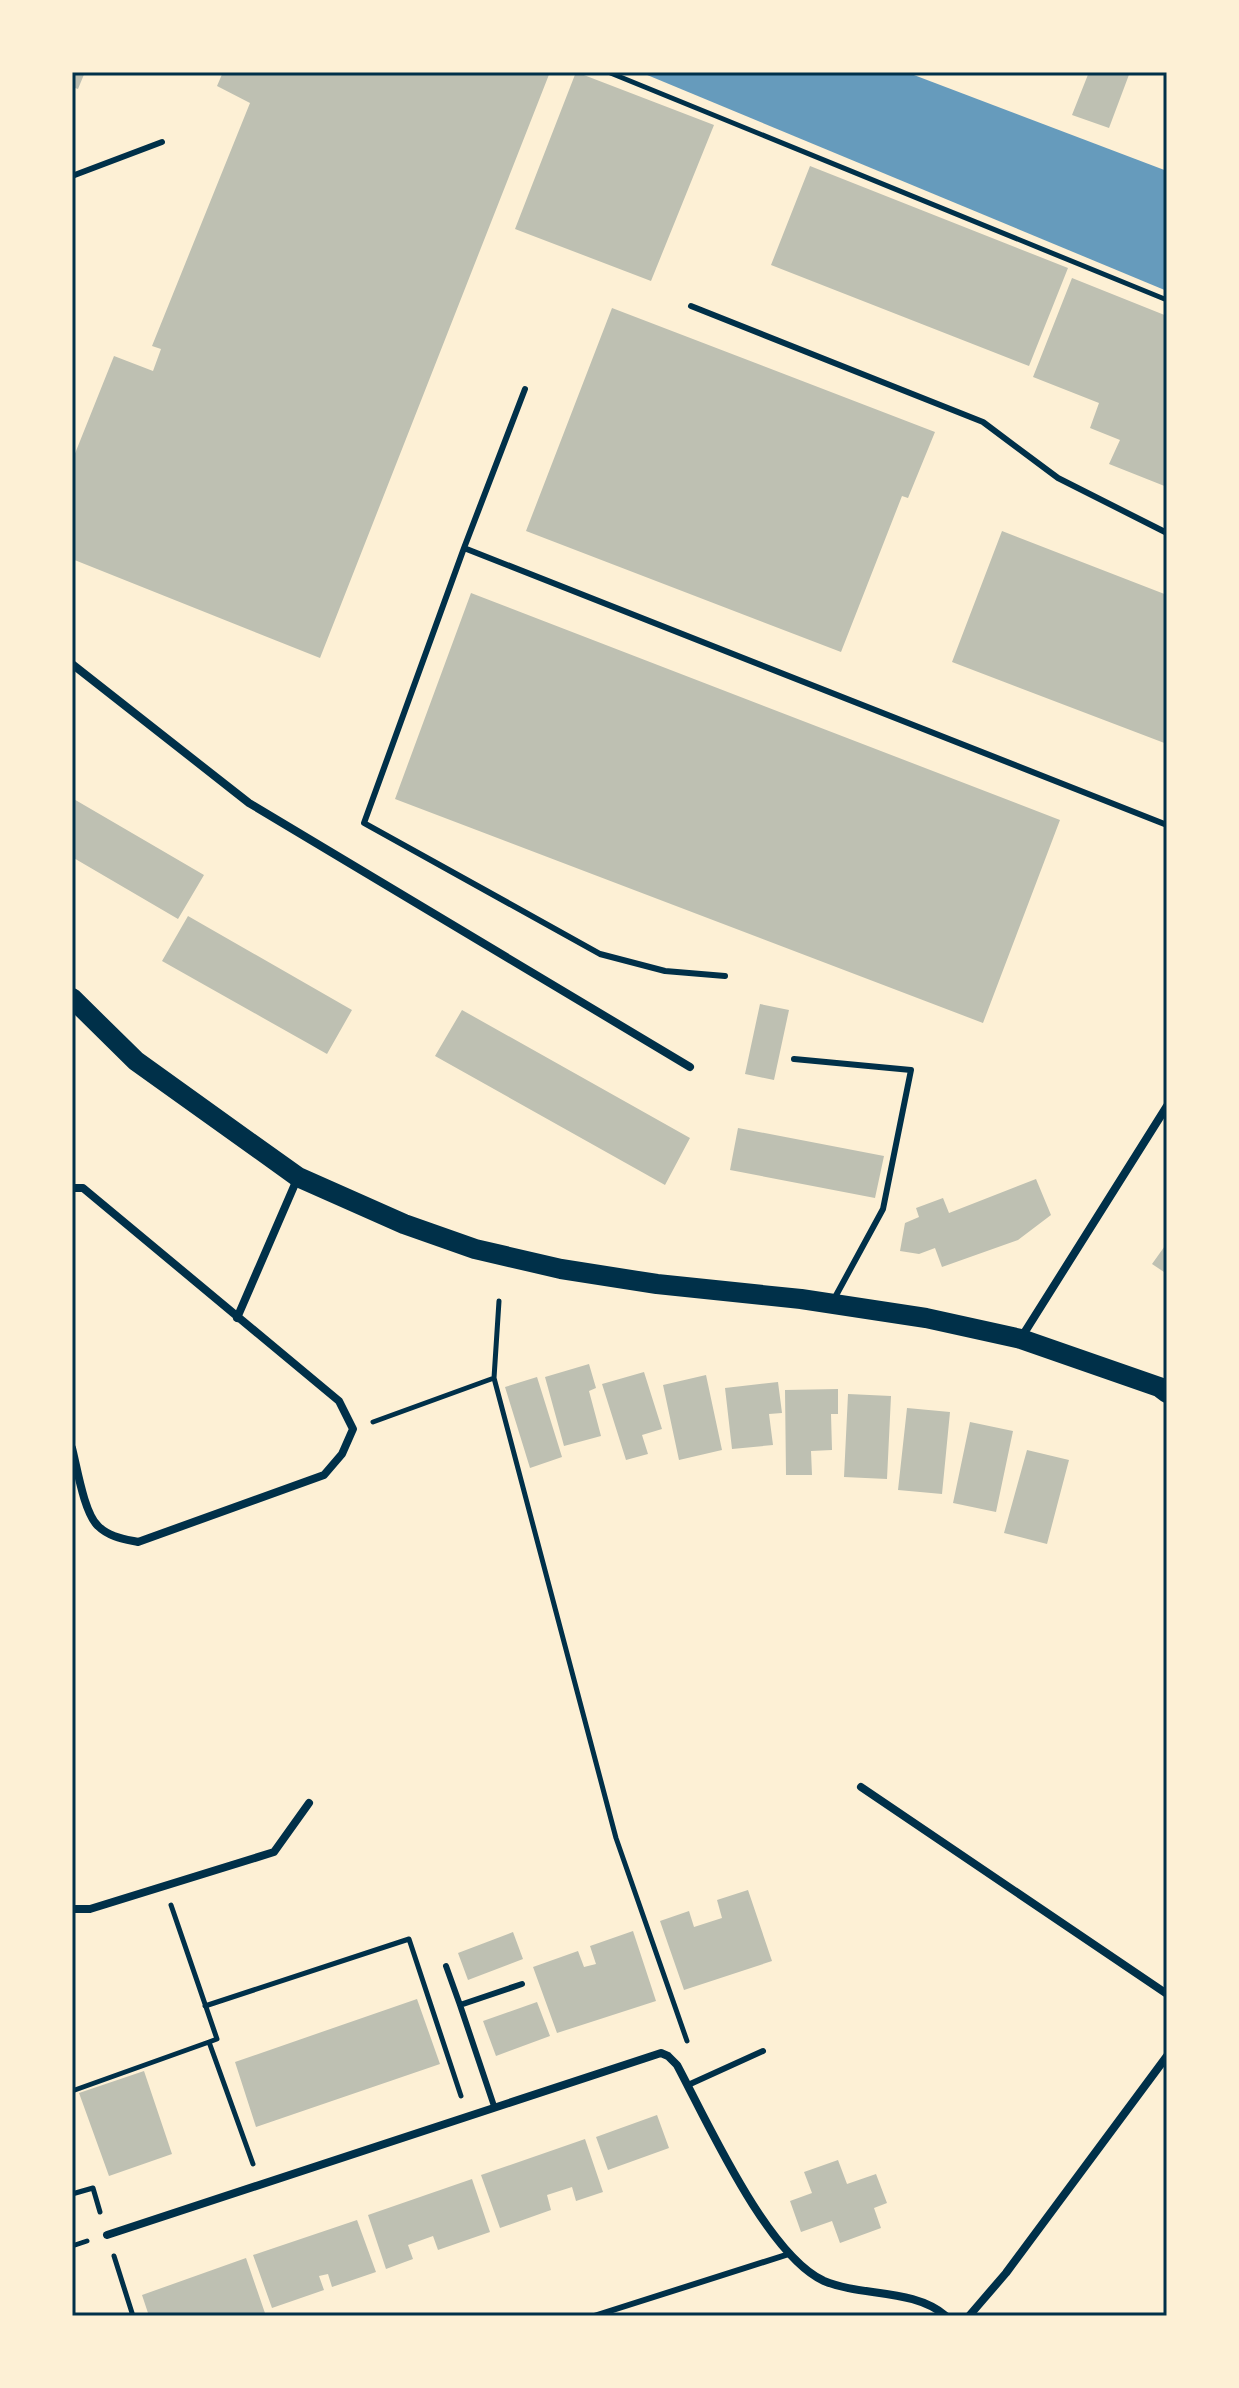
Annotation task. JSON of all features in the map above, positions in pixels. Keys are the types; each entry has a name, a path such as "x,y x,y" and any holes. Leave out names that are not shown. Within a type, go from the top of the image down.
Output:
{"main road":[{"path":"72,998 136,1061 298,1177 404,1224 475,1249 526,1261 657,1284 926,1318 1021,1339 1159,1387 1167,1393"}],"street":[{"path":"72,664 249,803 690,1067"},
{"path":"1021,1339 1167,1106"},
{"path":"237,1318 298,1177"},
{"path":"72,1188 83,1188 339,1401 353,1429 342,1454 324,1475 138,1542 117,1538 96,1525 72,1448"},
{"path":"861,1787 1167,1994"},
{"path":"72,1909 90,1909 274,1852 309,1803"},
{"path":"107,2235 653,2054 668,2056 675,2063 751,2203 789,2254 821,2280 847,2288 925,2302 946,2316"},
{"path":"969,2316 1006,2273 1167,2056"}],"lane":[{"path":"72,176 162,142"},
{"path":"691,306 983,422 1058,478 1167,533"},
{"path":"525,389 364,823 600,954 665,971 725,976"},
{"path":"464,548 1167,825"},
{"path":"794,1059 911,1070 883,1209 832,1304"},
{"path":"446,1966 494,2106"},
{"path":"460,2005 522,1984"},
{"path":"688,2085 763,2051"},
{"path":"594,2316 789,2254"}],"path":[{"path":"608,72 1167,300"},
{"path":"499,1301 494,1378 616,1838 687,2041 675,2063"},
{"path":"353,1429 494,1378"},
{"path":"72,2091 217,2039 165,1885"},
{"path":"205,2006 409,1939 467,2116"},
{"path":"209,2042 260,2184"},
{"path":"72,2194 93,2188 133,2316"}],"water":[{"path":"640,72 906,72 1167,171 1167,291"}],"building":[{"path":"72,72 85,72 78,89 72,87"},
{"path":"223,72 550,72 320,658 72,559 72,461 114,356 153,371 161,349 152,346 250,103 217,86"},
{"path":"576,72 714,125 651,281 515,229"},
{"path":"1089,72 1130,72 1109,128 1072,115"},
{"path":"810,166 1068,268 1029,366 771,265"},
{"path":"1072,278 1167,316 1167,487 1109,464 1120,440 1090,428 1099,403 1033,377"},
{"path":"612,308 935,432 908,498 902,496 841,652 526,531"},
{"path":"1002,531 1167,595 1167,744 952,662"},
{"path":"471,593 1060,820 983,1023 395,799"},
{"path":"72,798 204,875 178,919 72,857"},
{"path":"188,916 352,1010 327,1054 162,961"},
{"path":"760,1004 789,1010 774,1080 745,1074"},
{"path":"462,1010 690,1138 665,1185 435,1056"},
{"path":"738,1128 884,1156 875,1198 730,1170"},
{"path":"1036,1179 1051,1215 1018,1240 942,1267 935,1248 919,1254 900,1251 905,1223 919,1217 916,1208 943,1198 949,1213"},
{"path":"1167,1243 1167,1274 1152,1264"},
{"path":"589,1364 596,1388 589,1391 601,1436 564,1446 545,1377"},
{"path":"644,1372 662,1429 642,1435 648,1454 626,1460 602,1384"},
{"path":"706,1375 722,1450 679,1460 663,1385"},
{"path":"537,1377 562,1457 530,1468 505,1387"},
{"path":"778,1382 782,1413 769,1414 773,1445 732,1449 725,1388"},
{"path":"838,1389 838,1414 831,1414 832,1450 811,1451 812,1475 786,1475 785,1390"},
{"path":"848,1394 891,1396 887,1479 844,1477"},
{"path":"907,1408 950,1412 942,1494 898,1490"},
{"path":"970,1422 1013,1431 996,1512 953,1503"},
{"path":"1027,1450 1069,1460 1047,1544 1004,1533"},
{"path":"748,1890 772,1961 684,1990 660,1921 689,1911 694,1927 722,1918 717,1900"},
{"path":"633,1931 656,2001 557,2033 533,1967 578,1951 584,1967 596,1964 590,1946"},
{"path":"513,1932 523,1959 468,1980 458,1953"},
{"path":"417,1999 440,2064 256,2127 235,2062"},
{"path":"537,2002 550,2036 496,2056 483,2021"},
{"path":"144,2071 172,2154 109,2176 79,2093"},
{"path":"657,2115 669,2148 608,2170 596,2137"},
{"path":"585,2139 603,2192 576,2201 572,2187 547,2195 551,2210 500,2228 481,2175"},
{"path":"838,2160 847,2184 876,2174 887,2203 874,2208 881,2228 840,2243 832,2221 801,2232 790,2201 812,2193 804,2172"},
{"path":"472,2179 490,2232 438,2250 433,2236 408,2245 413,2259 386,2269 368,2215"},
{"path":"357,2220 376,2272 332,2287 328,2274 319,2276 324,2290 272,2308 253,2255"},
{"path":"246,2258 266,2316 149,2316 142,2295"}]}
